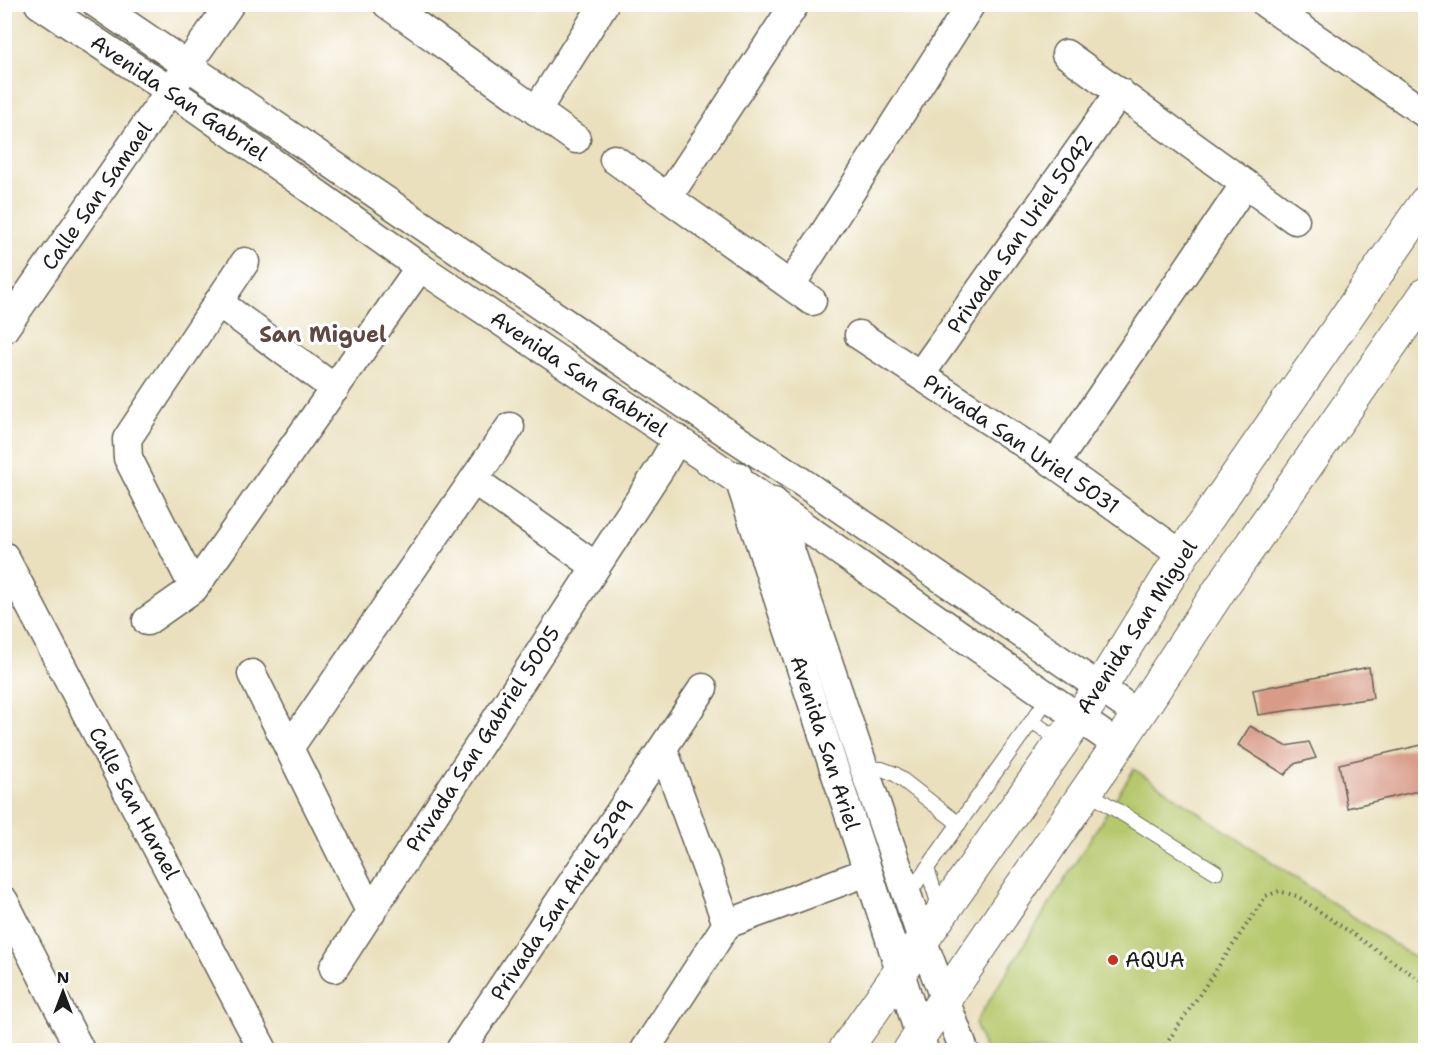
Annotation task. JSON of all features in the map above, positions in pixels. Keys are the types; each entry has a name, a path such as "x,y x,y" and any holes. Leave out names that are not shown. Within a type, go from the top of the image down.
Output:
{"main road":[{"name":"Avenida San Miguel","path":"845,1050 1100,688 1182,555 1425,202"},
{"path":"917,1046 945,997 1118,745 1221,588 1425,294"}],"street":[{"name":"Avenida San Gabriel","path":"39,4 199,110 420,267 677,439 1049,697 1070,730 1118,745"},
{"name":"Avenida San Gabriel","path":"97,4 1138,714"},
{"name":"Calle San Samael","path":"4,329 230,4"},
{"path":"387,4 419,14 536,111 576,139"},
{"path":"536,111 604,4"},
{"path":"668,197 795,4"},
{"path":"614,159 801,293 971,4"},
{"path":"1266,4 1425,114"},
{"path":"1066,54 1295,220"},
{"name":"Privada San Uriel 5042","path":"920,375 1119,93"},
{"path":"1055,464 1245,184"},
{"path":"194,588 128,458 127,439 245,262"},
{"path":"147,621 194,588 420,267"},
{"path":"218,302 335,390"},
{"name":"Privada San Uriel 5031","path":"859,335 1055,464 1182,555"},
{"path":"289,748 510,428"},
{"name":"Avenida San Ariel","path":"730,435 739,482 899,972 917,1046"},
{"name":"Privada San Gabriel 5005","path":"334,968 661,467 677,439"},
{"name":"Avenida San Ariel","path":"762,456 776,508 907,896 964,1050"},
{"path":"474,480 595,566"},
{"name":"Calle San Harael","path":"4,556 263,1050"},
{"path":"252,674 371,913"},
{"name":"Privada San Ariel 5299","path":"460,1050 703,688"},
{"path":"663,749 727,924"},
{"path":"645,1050 727,924 867,872"},
{"path":"4,901 80,1050"}],"lane":[{"path":"907,896 1049,697"},
{"path":"1032,721 1070,730"},
{"path":"864,768 882,769 895,774 959,824"},
{"path":"1086,791 1216,872"},
{"path":"927,868 942,915"}],"path":[{"path":"1162,1050 1266,896 1279,891 1297,896 1425,984"}],"green space":[{"path":"1134,769 1425,965 1425,1050 985,1050 975,1023"}],"building":[{"path":"1369,667 1373,698 1258,715 1253,690"},
{"path":"1250,726 1286,746 1309,742 1316,758 1294,764 1285,775 1238,745"},
{"path":"1426,744 1426,789 1347,808 1339,764"}],"place":[{"name":"AQUA","path":"1113,960"}],"district":[{"name":"San Miguel","path":"323,334"}]}
